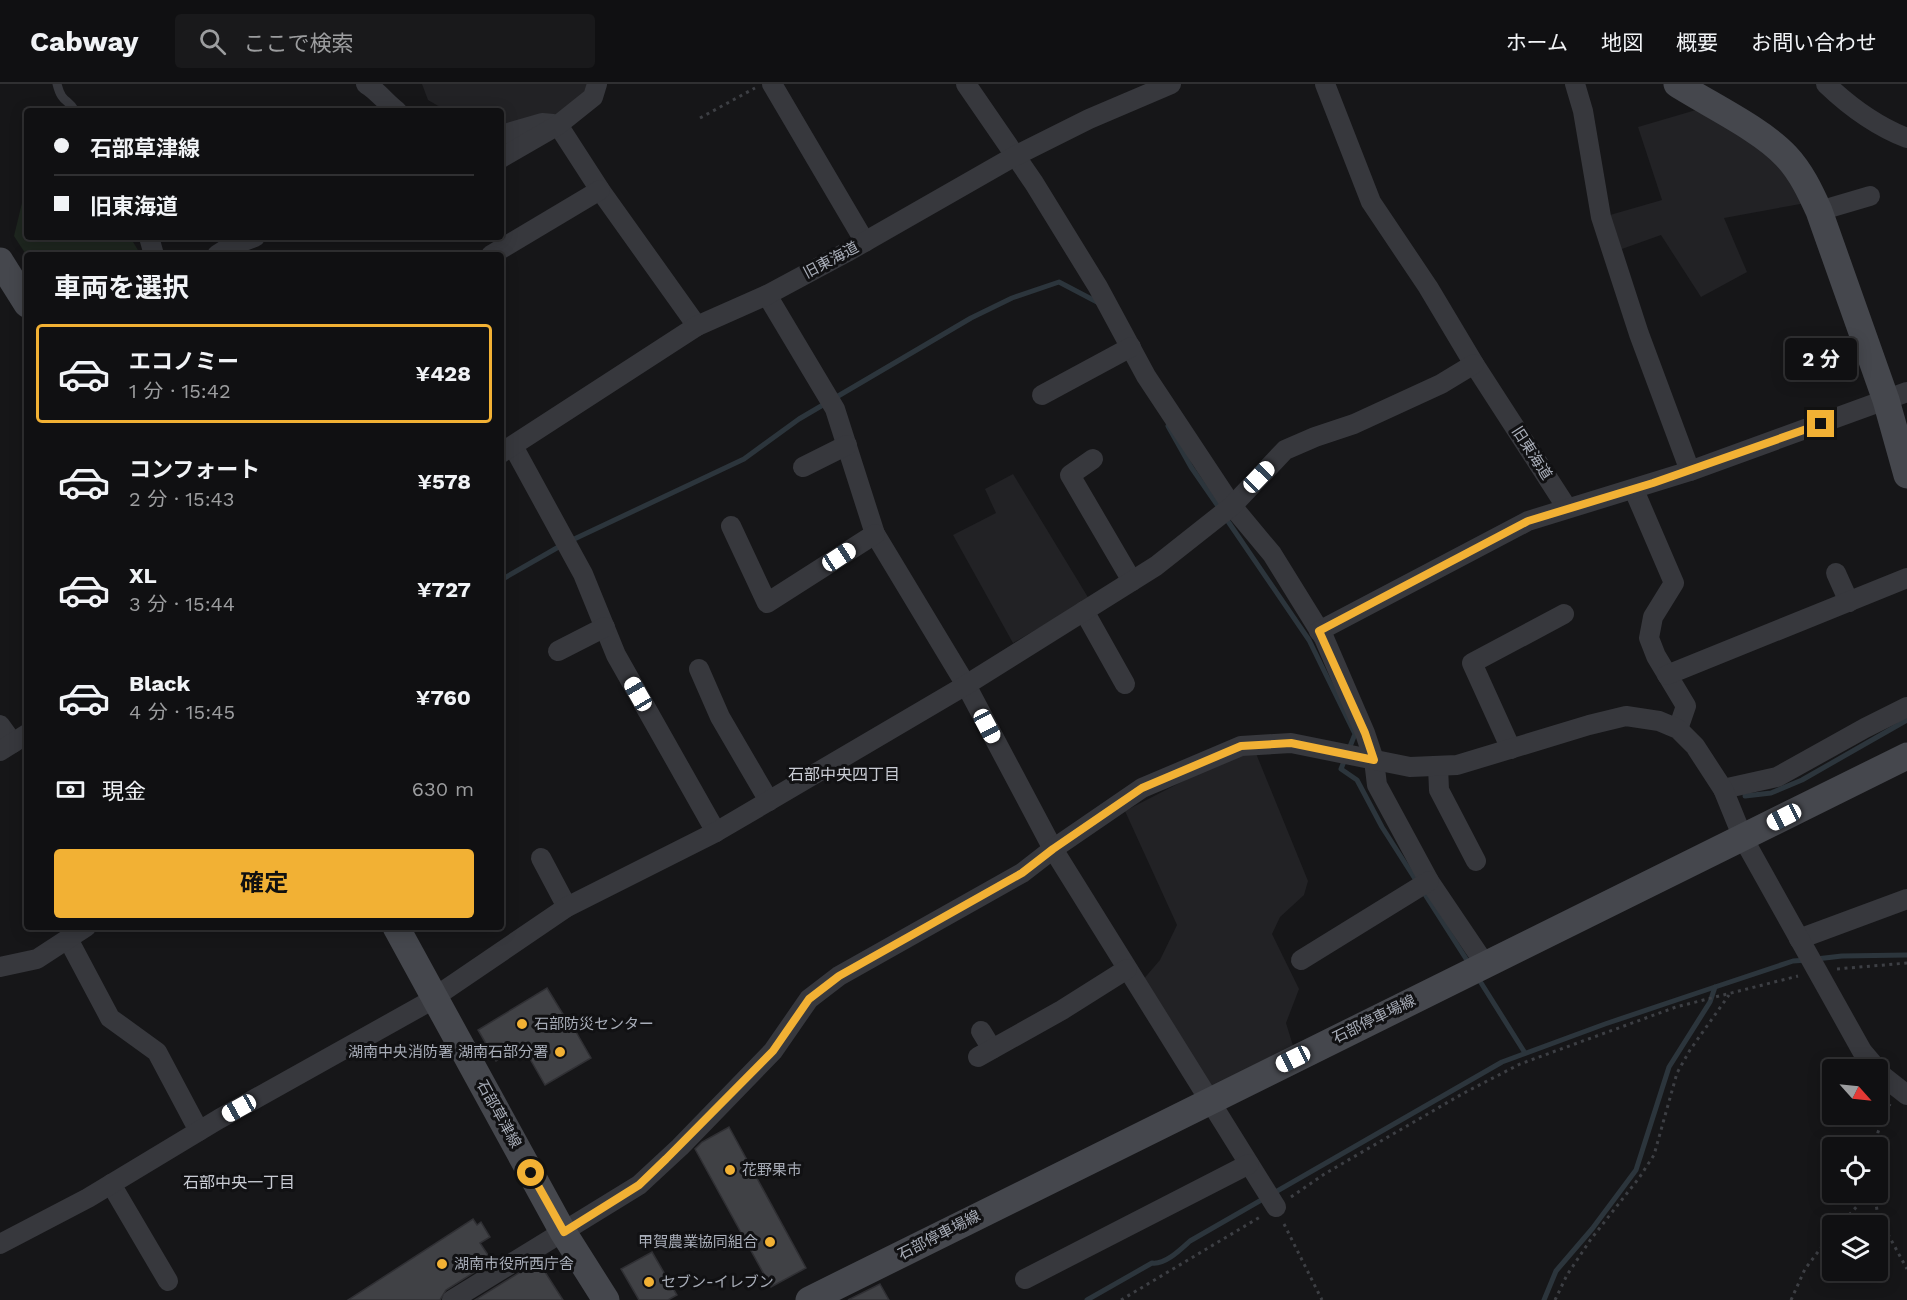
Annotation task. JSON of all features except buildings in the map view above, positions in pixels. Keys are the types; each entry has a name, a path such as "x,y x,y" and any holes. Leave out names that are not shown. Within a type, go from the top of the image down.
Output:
{"main road":[{"path":"1677,84 1753,130 1784,154 1806,182 1896,396 1906,469"},
{"path":"0,261 24,299"},
{"name":"石部停車場線","path":"809,1300 1907,756"},
{"name":"石部草津線","path":"398,930 564,1232 606,1300"}],"street":[{"path":"366,84 375,89 393,108"},
{"path":"504,156 558,125 593,97 597,84"},
{"path":"772,84 865,242"},
{"path":"966,84 1034,183 1098,287 1146,376 1232,506 1272,554 1319,631 1365,733 1374,760 1377,785 1429,881 1485,964"},
{"name":"旧東海道","path":"507,449 697,326 767,295 1015,156 1089,119 1171,84"},
{"name":"旧東海道","path":"1325,84 1371,202 1428,287 1474,364 1568,508"},
{"path":"1575,84 1583,111 1601,217 1639,334 1690,471"},
{"path":"1826,84 1849,107 1895,134 1907,138"},
{"path":"504,134 542,123 558,125"},
{"path":"558,125 600,190 697,326"},
{"path":"496,252 600,190"},
{"path":"1819,211 1870,196"},
{"path":"222,252 231,246 250,244"},
{"path":"767,295 835,409 875,534 966,685 1053,849 1276,1207"},
{"path":"1042,395 1131,347"},
{"path":"0,1244 111,1184 199,1131 435,998 567,907 716,832 966,685 1156,566 1232,506 1285,450 1354,424 1441,384 1474,364"},
{"path":"1319,631 1528,521 1690,471 1896,396"},
{"path":"803,467 847,446"},
{"path":"507,449 583,574 616,655 716,832"},
{"path":"1093,459 1070,475 1132,581"},
{"path":"1634,489 1674,583 1653,616 1649,638 1667,675 1686,706 1678,729"},
{"path":"731,526 767,603 875,534"},
{"path":"1836,573 1849,602"},
{"path":"1667,675 1907,579"},
{"path":"1084,611 1125,684"},
{"path":"1511,749 1472,663 1564,614"},
{"path":"558,651 604,627"},
{"path":"699,669 720,717 769,801"},
{"path":"1723,789 1777,777 1907,707"},
{"path":"452,1300 639,1185 680,1147 773,1051 809,999 839,976 1022,873 1142,788 1241,746 1291,743 1410,767 1438,766 1457,765 1626,716 1659,721 1678,729 1695,746 1723,789 1743,838 1862,1051 1884,1077 1902,1091"},
{"path":"0,725 13,743"},
{"path":"1438,766 1438,790 1476,861"},
{"path":"541,858 567,907"},
{"path":"1301,960 1429,881"},
{"path":"1799,939 1907,899"},
{"path":"0,967 37,959 82,930"},
{"path":"68,939 110,1018 157,1052 199,1131"},
{"path":"981,1031 985,1053 1062,1010 1127,969"},
{"path":"1026,1279 1249,1164"},
{"path":"111,1184 168,1281"}],"lane":[{"path":"57,84 60,97 74,108"}],"path":[{"path":"700,118 762,84"},
{"path":"1121,1300 1276,1207 1355,1156 1462,1094 1520,1064 1676,1007 1819,971 1907,963"},
{"path":"1555,1300 1579,1257 1654,1155 1677,1073 1690,1050 1730,994"},
{"path":"1877,1137 1902,1091"},
{"path":"1850,1215 1861,1203"},
{"path":"1875,1203 1878,1216 1907,1269"},
{"path":"1276,1207 1322,1300"},
{"path":"1791,1300 1805,1269 1822,1247"}],"shaded area":[{"path":"422,84 589,84 585,96 560,115 504,127 504,108 442,108 428,100"},
{"path":"1696,110 1775,156 1806,203 1724,218 1747,272 1701,297 1661,235 1619,250 1610,215 1662,200 1638,127"},
{"path":"24,194 24,240 132,240 139,252 24,252 14,236"},
{"path":"1013,474 1089,599 1013,643 953,535 996,513 985,489"},
{"path":"1255,751 1308,881 1304,895 1280,917 1272,934 1299,989 1286,1023 1294,1049 1208,1091 1142,981 1160,960 1177,925 1125,811 1232,756"}],"waterway":[{"path":"570,541 744,459 799,419 971,318 1012,298 1059,282 1099,303"},
{"path":"1168,426 1191,467 1220,509"},
{"path":"1225,517 1309,640 1355,734 1341,769 1357,780 1382,827 1470,965"},
{"path":"504,578 562,545"},
{"path":"1745,796 1771,793 1802,780 1907,720"},
{"path":"1816,959 1842,956 1907,955"},
{"path":"1087,1300 1152,1263 1162,1262 1190,1241 1502,1062 1715,987 1793,961 1807,960"},
{"path":"1478,978 1525,1053"},
{"path":"1544,1300 1556,1271 1592,1229 1636,1170 1669,1067 1710,1002 1715,987"}],"place":[{"name":"石部防災センター","path":"522,1024"},
{"name":"湖南中央消防署 湖南石部分署","path":"560,1052"},
{"name":"花野果市","path":"730,1170"},
{"name":"甲賀農業協同組合","path":"770,1242"},
{"name":"湖南市役所西庁舎","path":"442,1264"},
{"name":"セブン-イレブン","path":"649,1282"}],"district":[{"name":"石部中央四丁目","path":"844,774"},
{"name":"石部中央一丁目","path":"239,1182"}],"route":[{"path":"531,1173 564,1232 639,1185 680,1147 773,1051 809,999 839,976 1022,873 1142,788 1241,746 1291,743 1374,760 1365,733 1319,631 1528,521 1690,471 1821,424"}]}
